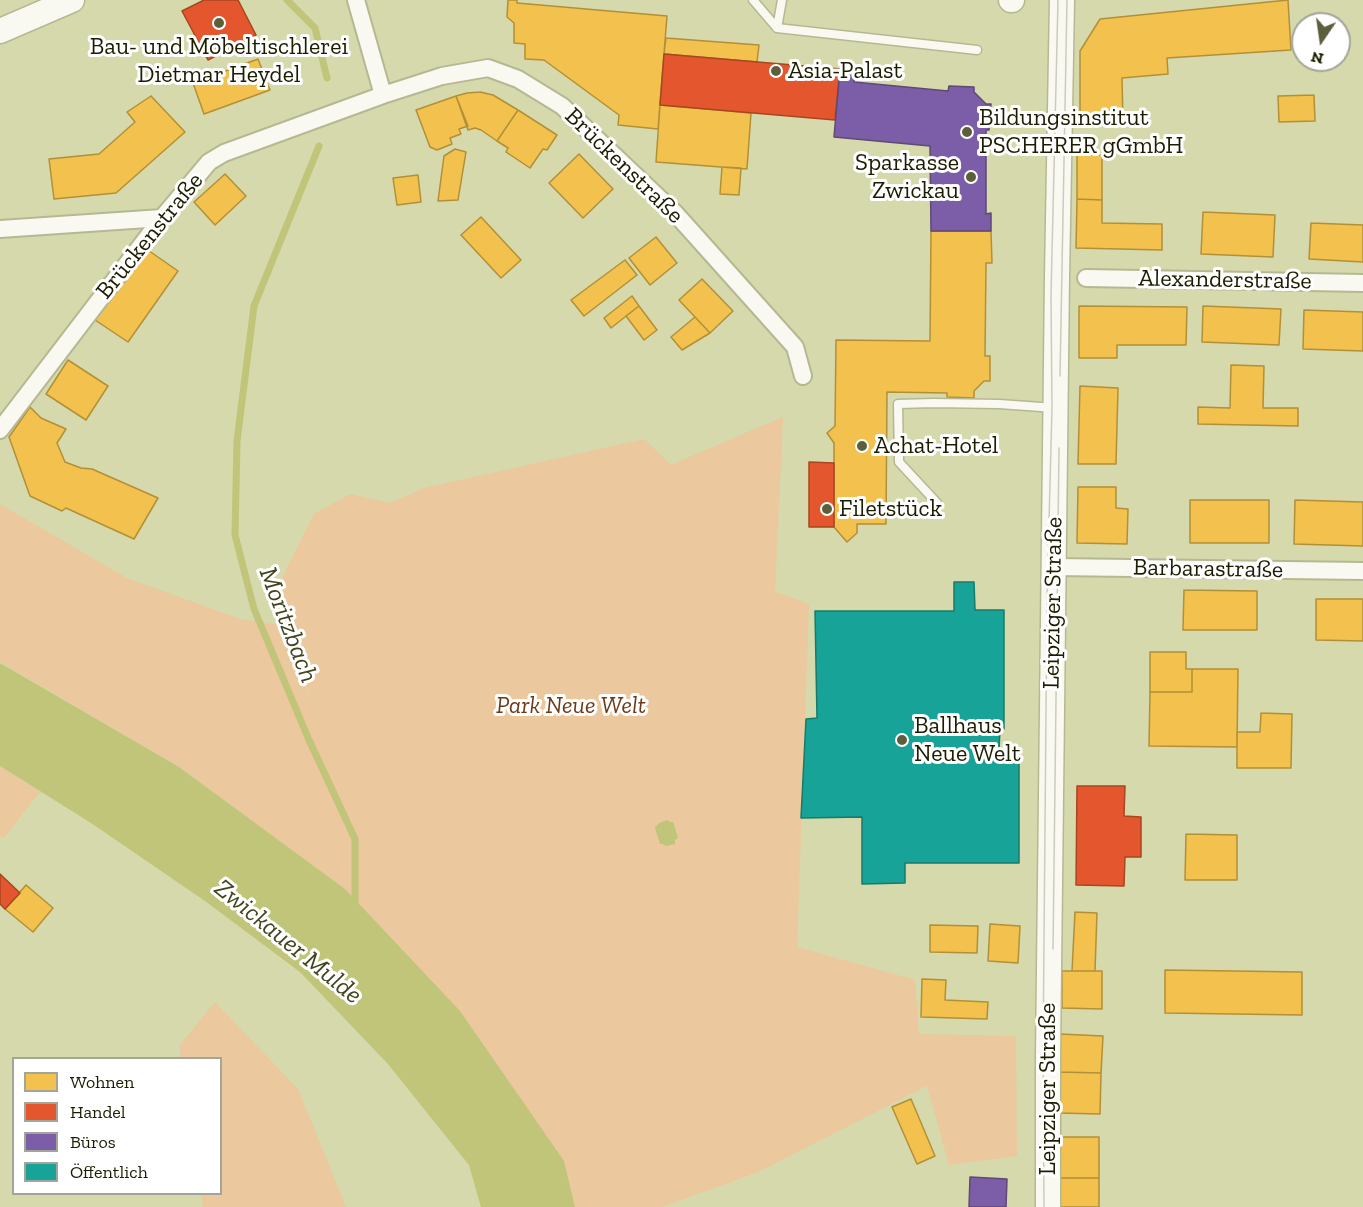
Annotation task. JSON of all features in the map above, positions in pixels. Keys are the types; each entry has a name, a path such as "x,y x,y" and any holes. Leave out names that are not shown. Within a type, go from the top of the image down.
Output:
{"street":[{"path":"0,31 72,0"},
{"path":"356,0 383,95"},
{"name":"Leipziger Straße","path":"1048,1207 1055,408 1062,0"},
{"name":"Brückenstraße","path":"0,430 162,218 209,162 224,153 383,95 442,76 488,68 518,79 562,106 675,213 795,347 803,376"},
{"path":"0,230 162,218"},
{"name":"Alexanderstraße","path":"1086,278 1363,283"},
{"name":"Barbarastraße","path":"1054,567 1363,571"}],"lane":[{"path":"753,0 777,28 977,50"},
{"path":"777,28 782,0"},
{"path":"938,503 899,462 898,404 999,404 1055,408"}],"green space":[{"name":"Park Neue Welt","path":"783,417 775,592 809,604 797,947 915,980 919,1034 1016,1036 1017,1156 949,1165 927,1086 758,1172 662,1207 575,1207 564,1161 345,889 179,767 0,662 0,504 127,578 240,619 276,624 333,747 270,607 314,514 350,494 390,503 424,488 644,439 671,465"},
{"path":"0,766 40,792 4,838 0,836"},
{"path":"215,1002 298,1089 346,1207 203,1207 201,1195 222,1195 222,1057 181,1057 179,1046"}],"water":[{"name":"Zwickauer Mulde","path":"0,663 179,767 345,889 460,1011 564,1161 575,1207 481,1207 469,1165 387,1063 300,972 205,901 91,823 0,766"},
{"path":"667,820 673,822 678,838 675,844 666,846 660,844 655,828 659,823"}],"building: Wohnen":[{"path":"508,0 517,0 517,3 667,16 658,129 618,125 619,115 544,60 525,59 525,44 514,43 514,23 507,17"},
{"path":"1288,0 1291,50 1167,58 1168,74 1122,78 1123,122 1080,124 1080,51 1100,19"},
{"path":"666,38 759,45 757,62 664,54"},
{"path":"258,59 270,90 204,114 193,83"},
{"path":"480,92 493,95 518,110 497,141 481,130 475,128 468,130 456,96"},
{"path":"1314,95 1315,121 1279,122 1278,96"},
{"path":"151,96 185,132 116,193 54,199 49,159 99,154 135,122 127,112"},
{"path":"456,96 468,126 459,129 461,134 450,138 452,144 437,150 430,147 416,110"},
{"path":"660,105 751,113 747,169 656,162"},
{"path":"518,110 557,135 547,150 543,149 530,168 506,152 508,148 497,141"},
{"path":"455,149 466,152 458,200 438,201 444,156"},
{"path":"579,154 613,189 583,218 549,183"},
{"path":"1077,155 1102,155 1102,200 1077,199"},
{"path":"722,167 741,168 739,195 720,194"},
{"path":"225,174 246,196 215,225 194,202"},
{"path":"418,175 421,202 397,205 393,178"},
{"path":"1077,199 1102,200 1102,223 1162,224 1162,250 1076,248"},
{"path":"1203,212 1275,215 1273,257 1201,254"},
{"path":"481,217 521,260 501,278 461,235"},
{"path":"1311,223 1363,225 1363,262 1309,259"},
{"path":"931,231 991,231 992,263 986,263 985,356 990,356 990,381 984,381 974,391 974,398 947,397 947,393 887,392 886,524 857,524 857,533 847,542 834,527 834,443 827,433 835,426 836,340 930,341"},
{"path":"656,237 677,263 650,285 629,258"},
{"path":"145,248 178,271 128,342 95,320"},
{"path":"625,260 637,275 584,316 571,300"},
{"path":"702,279 733,311 710,333 679,300"},
{"path":"632,296 639,306 611,328 604,318"},
{"path":"639,306 657,330 644,340 626,316"},
{"path":"1079,306 1187,307 1186,345 1117,345 1117,358 1079,358"},
{"path":"1203,306 1281,309 1279,345 1202,342"},
{"path":"1304,310 1363,312 1363,351 1303,349"},
{"path":"695,317 710,333 682,350 671,337"},
{"path":"68,360 108,386 86,420 46,394"},
{"path":"1231,365 1264,366 1263,408 1298,408 1298,426 1198,424 1198,407 1230,408"},
{"path":"1080,386 1118,388 1116,464 1078,464"},
{"path":"30,407 41,418 66,429 57,443 65,462 92,469 158,498 134,539 66,508 62,511 30,496 9,437"},
{"path":"1078,487 1116,487 1116,508 1128,509 1127,544 1077,543"},
{"path":"1190,500 1269,500 1269,543 1190,543"},
{"path":"1295,500 1363,502 1363,546 1294,544"},
{"path":"1184,590 1257,591 1257,630 1183,630"},
{"path":"1316,599 1363,599 1363,641 1316,640"},
{"path":"1150,652 1186,652 1186,669 1192,669 1192,692 1150,692"},
{"path":"1192,669 1238,669 1237,747 1149,746 1150,692 1192,692"},
{"path":"1261,713 1292,714 1291,768 1237,768 1237,732 1260,732"},
{"path":"1186,834 1237,835 1237,880 1185,880"},
{"path":"26,885 53,908 33,932 5,909"},
{"path":"1075,912 1097,913 1095,971 1072,971"},
{"path":"990,924 1020,926 1018,963 988,961"},
{"path":"930,925 978,926 977,953 930,952"},
{"path":"1165,970 1302,972 1302,1015 1165,1013"},
{"path":"1062,971 1102,971 1102,1009 1062,1008"},
{"path":"922,979 946,980 945,1000 988,1002 987,1019 921,1017"},
{"path":"1060,1034 1103,1036 1101,1073 1059,1072"},
{"path":"1059,1072 1101,1073 1100,1114 1058,1113"},
{"path":"911,1099 935,1156 917,1164 892,1107"},
{"path":"1060,1137 1099,1137 1099,1178 1060,1178"},
{"path":"1060,1178 1099,1178 1099,1207 1060,1207"}],"building: Handel":[{"name":"Bau- und Möbeltischlerei Dietmar Heydel","path":"204,0 238,0 256,35 208,60 182,11"},
{"path":"664,54 840,69 835,120 660,105"},
{"path":"809,462 834,463 834,527 809,527"},
{"path":"1077,786 1125,786 1124,816 1141,817 1141,857 1125,857 1124,886 1076,885"},
{"path":"0,874 20,893 5,909 0,904"}],"building: Büros":[{"path":"840,69 855,71 854,82 948,91 949,86 974,87 974,92 986,104 991,104 989,130 986,130 986,214 991,213 991,231 931,231 930,146 834,137"},
{"path":"970,1177 1007,1179 1006,1207 969,1207"}],"building: Öffentlich":[{"name":"Ballhaus Neue Welt","path":"954,582 974,582 975,610 1004,610 1004,729 1000,729 999,750 1019,750 1019,863 905,863 905,883 862,884 862,817 801,818 806,719 817,718 815,611 954,611"}],"waterway":[{"name":"Moritzbach","path":"287,0 315,28 327,78"},
{"name":"Moritzbach","path":"319,146 254,306 237,441 235,535 254,609 309,740 355,839 355,907"}],"tram line":[{"path":"1044,1207 1047,597 1058,0"},
{"path":"1060,376 1067,0"},
{"path":"1053,949 1059,448"}],"place":[{"name":"Bau- und Möbeltischlerei Dietmar Heydel","path":"219,23"},
{"name":"Asia-Palast","path":"776,71"},
{"name":"Bildungsinstitut PSCHERER gGmbH","path":"967,132"},
{"name":"Sparkasse Zwickau","path":"971,177"},
{"name":"Achat-Hotel","path":"862,446"},
{"name":"Filetstück","path":"827,509"},
{"name":"Ballhaus Neue Welt","path":"902,740"}]}
